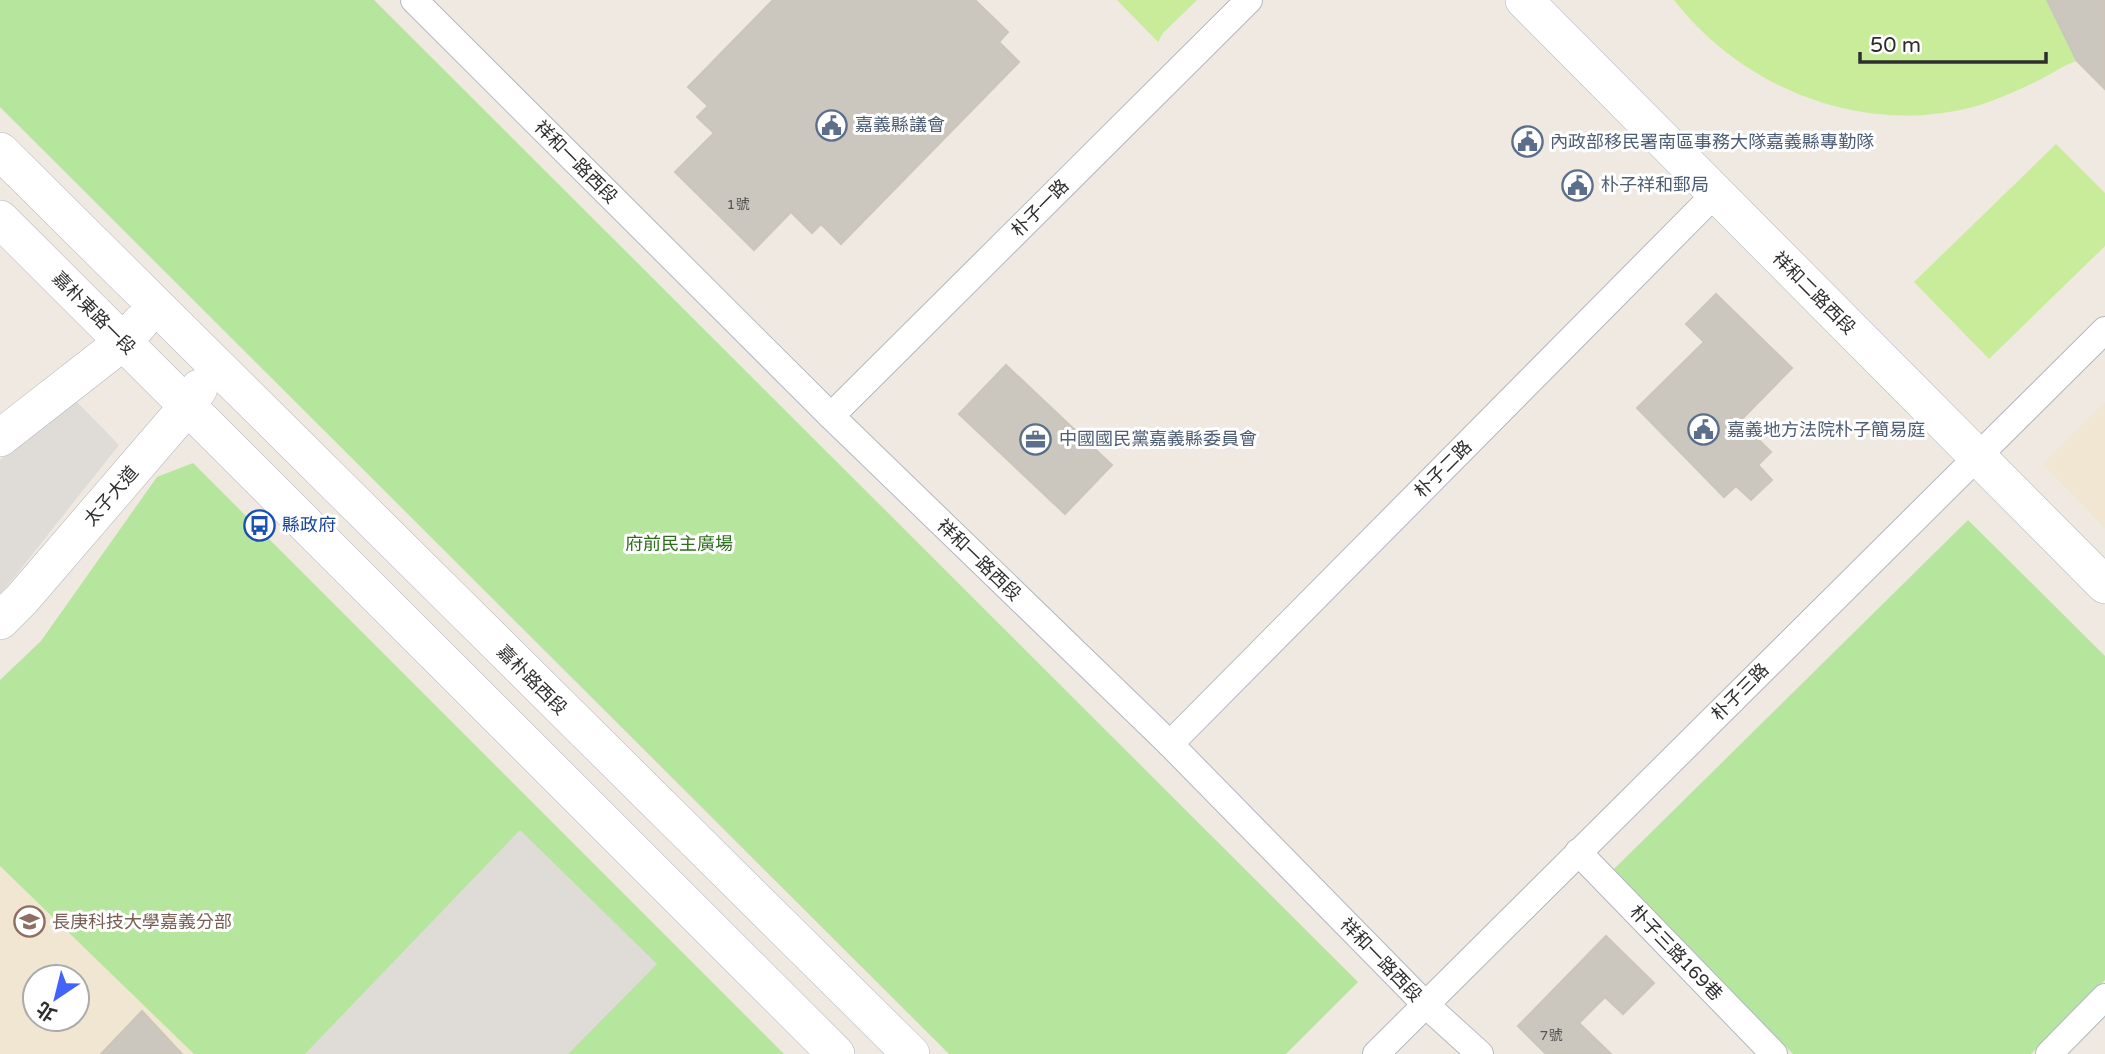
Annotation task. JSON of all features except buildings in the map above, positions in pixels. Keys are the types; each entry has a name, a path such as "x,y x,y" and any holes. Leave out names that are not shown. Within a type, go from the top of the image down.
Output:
{"main road":[{"name":"祥和二路西段","path":"1524,0 2105,585"},
{"path":"0,151 155,306 123,342 0,438"},
{"name":"嘉朴東路一段","path":"0,219 187,407"},
{"name":"嘉朴路西段","path":"155,306 911,1054"},
{"name":"太子大道","path":"0,621 187,407 214,364"},
{"path":"187,407 836,1054"}],"street":[{"name":"祥和一路西段","path":"414,0 831,416 1170,744 1426,1005 1480,1054"},
{"name":"朴子一路","path":"831,416 1249,0"},
{"name":"朴子二路","path":"1170,744 1716,193"},
{"name":"朴子三路","path":"1376,1054 2105,330"},
{"name":"朴子三路169巷","path":"1578,852 1774,1054"},
{"path":"2049,1054 2105,997"}],"shaded area":[{"path":"76,401 119,445 0,595 0,460"},
{"path":"2105,402 2105,528 2043,464"},
{"path":"520,830 657,964 568,1054 305,1054"},
{"name":"長庚科技大學嘉義分部","path":"0,866 194,1054 0,1054"}],"green space":[{"name":"府前民主廣場","path":"0,0 374,0 1358,982 1286,1054 949,1054 0,107"},
{"path":"1117,0 1197,0 1163,33 1158,42"},
{"path":"1674,0 2105,0 2077,61 1980,105 1937,114 1895,115 1852,110 1811,99 1772,82 1736,59 1703,32"},
{"path":"2056,144 2105,193 2105,246 1989,359 1914,282"},
{"path":"193,463 784,1054 194,1054 0,866 0,680 41,641 157,477"},
{"path":"1968,520 2105,656 2105,980 2031,1054 1793,1054 1612,871"}],"place":[{"name":"嘉義縣議會","path":"832,125"},
{"name":"內政部移民署南區事務大隊嘉義縣專勤隊","path":"1527,142"},
{"name":"朴子祥和郵局","path":"1578,185"},
{"name":"嘉義地方法院朴子簡易庭","path":"1704,430"},
{"name":"中國國民黨嘉義縣委員會","path":"1036,439"},
{"name":"縣政府","path":"259,525"},
{"name":"長庚科技大學嘉義分部","path":"29,922"}]}
